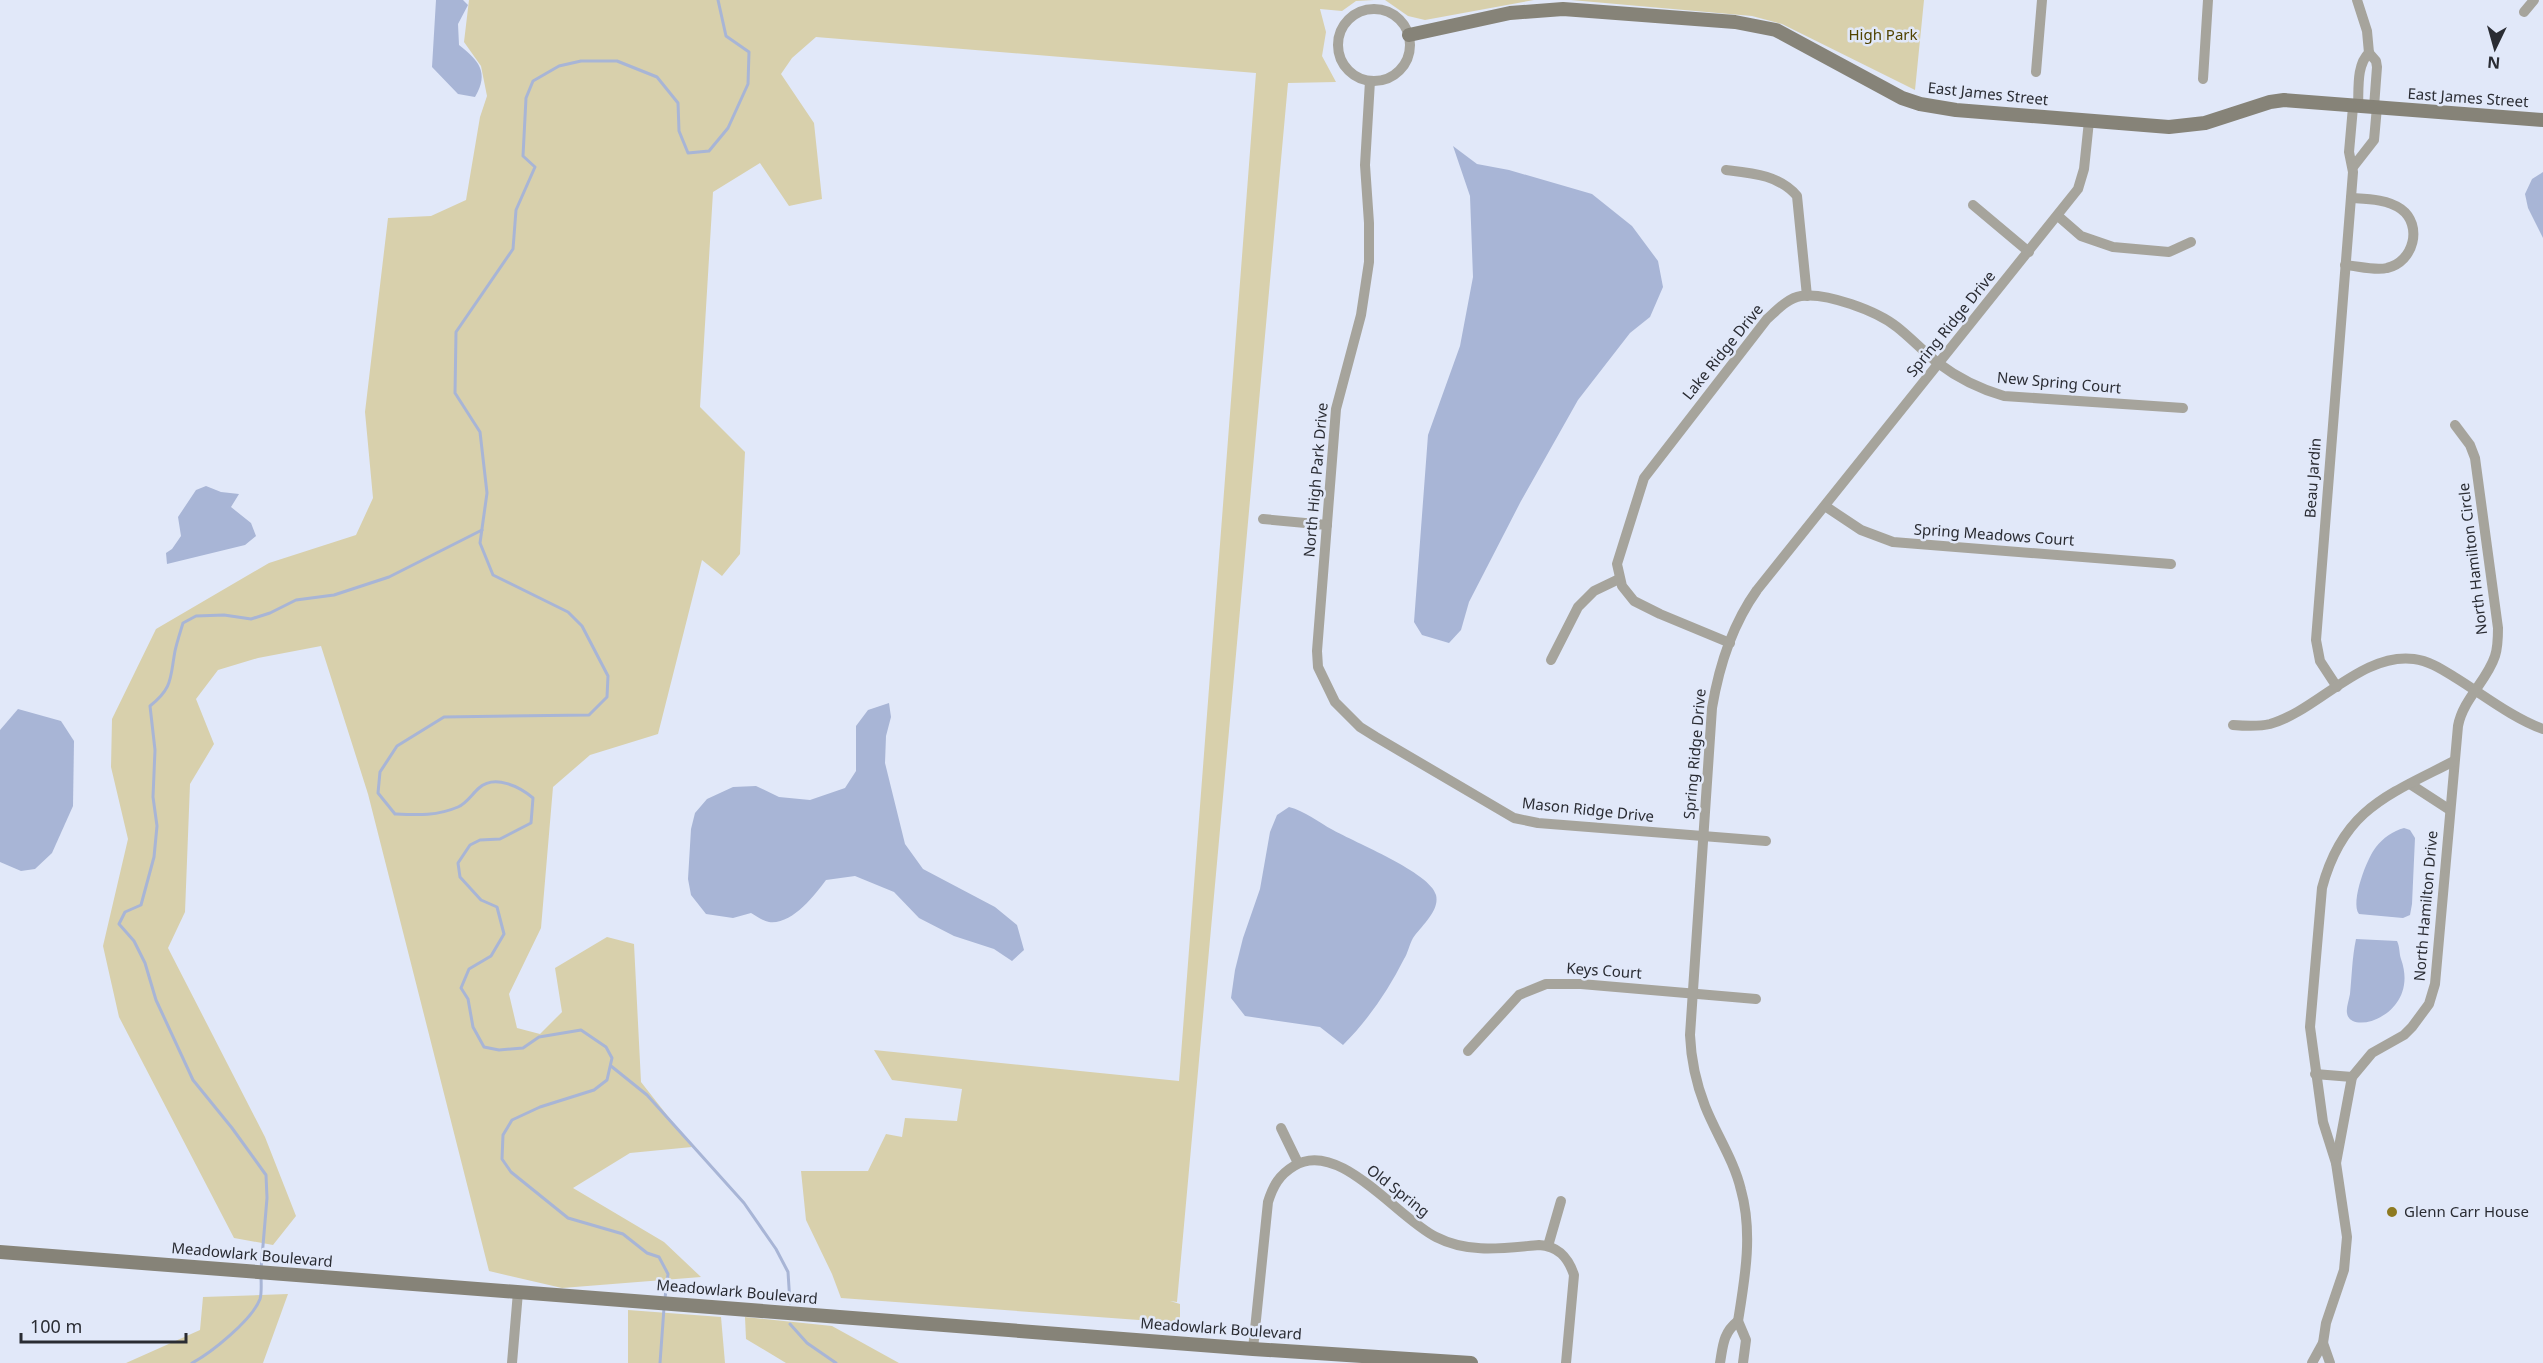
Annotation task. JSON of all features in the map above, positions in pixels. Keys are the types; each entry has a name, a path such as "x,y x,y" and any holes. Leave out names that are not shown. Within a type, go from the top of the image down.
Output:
{"street":[{"path":"2036,72 2042,0"},
{"path":"2203,79 2208,0"},
{"path":"2353,167 2374,140 2377,67 2376,61 2369,53 2367,31 2357,0"},
{"path":"2524,12 2534,0"},
{"path":"1374,5 1395,15 1409,35 1410,49 1407,61 1401,68 1384,79 1370,81 1358,76 1343,63 1340,56 1338,35 1347,20 1374,5"},
{"name":"East James Street","path":"1409,35 1510,12 1563,9 1735,22 1776,30 1902,98 1920,104 1956,110 2158,127 2187,126 2284,100 2543,120"},
{"name":"Beau Jardin","path":"2337,687 2320,661 2316,640 2351,198 2353,167 2349,152 2360,70 2363,58 2369,53"},
{"name":"North High Park Drive","path":"1335,702 1318,667 1318,628 1336,409 1359,326 1369,262 1365,165 1370,81"},
{"name":"Spring Ridge Drive","path":"1743,1363 1746,1340 1738,1321 1746,1262 1746,1212 1737,1177 1705,1106 1697,1082 1690,1035 1712,708 1721,662 1742,611 2078,189 2084,169 2089,121"},
{"path":"1726,170 1759,174 1779,181 1797,196 1807,296 1834,300 1881,317 1895,326 1939,364"},
{"path":"2345,265 2388,268 2400,262 2410,250 2414,240 2414,230 2402,209 2387,202 2351,198"},
{"path":"1973,205 2029,252"},
{"path":"2058,216 2081,236 2113,247 2169,252 2191,242"},
{"name":"Lake Ridge Drive","path":"1619,579 1617,564 1619,551 1644,478 1767,319 1790,300 1807,296"},
{"name":"New Spring Court","path":"1939,364 1978,389 2004,396 2183,408"},
{"name":"North Hamilton Circle","path":"2455,425 2470,446 2477,469 2498,628 2494,657 2475,690"},
{"name":"Spring Meadows Court","path":"1825,506 1861,530 1893,542 2171,564"},
{"path":"1263,519 1327,525"},
{"path":"1551,660 1572,617 1585,598 1619,579 1628,596 1641,605 1730,643"},
{"path":"2233,725 2268,724 2283,719 2380,663 2400,658 2426,662 2543,729"},
{"name":"North Hamilton Drive","path":"2336,1163 2352,1077 2372,1053 2397,1039 2412,1026 2429,1004 2435,984 2454,761 2460,717 2475,690"},
{"name":"Mason Ridge Drive","path":"1335,702 1360,727 1514,818 1538,823 1766,841"},
{"name":"North Hamilton Drive","path":"2312,1363 2323,1343 2326,1323 2347,1255 2348,1237 2336,1163 2323,1122 2310,1027 2322,888 2328,867 2340,841 2369,807 2454,761"},
{"path":"2410,784 2450,810"},
{"name":"Keys Court","path":"1468,1050 1519,995 1546,984 1581,984 1756,999"},
{"path":"2315,1074 2352,1077"},
{"path":"1253,1349 1268,1202 1278,1178 1298,1163 1281,1128"},
{"name":"Old Spring","path":"1298,1163 1313,1160 1340,1165 1418,1227 1452,1244 1478,1249 1548,1246"},
{"path":"1561,1201 1548,1246 1563,1254 1574,1275 1566,1363"},
{"name":"Meadowlark Boulevard","path":"0,1252 1253,1349 1471,1363"},
{"path":"512,1363 518,1292"},
{"name":"Spring Ridge Drive","path":"1720,1363 1723,1338 1738,1321"},
{"path":"2323,1343 2331,1363"}],"green space":[{"path":"469,0 1374,0 1356,1 1342,11 1320,9 1326,32 1322,56 1336,82 1288,83 1177,1302 1170,1301 1180,1304 1180,1323 841,1298 806,1220 801,1171 868,1171 886,1134 902,1137 905,1118 957,1121 962,1089 892,1080 874,1050 1179,1081 1256,73 816,37 792,58 781,74 814,123 822,199 789,206 760,163 713,192 700,407 745,452 740,554 722,576 702,560 658,734 590,755 553,787 541,928 509,994 517,1028 540,1034 562,1012 555,968 607,937 634,944 641,1082 692,1147 630,1153 573,1188 664,1242 701,1277 562,1288 489,1271 368,794 321,646 258,658 218,670 196,699 214,744 190,784 185,912 168,948 265,1137 296,1216 273,1245 234,1238 119,1017 103,946 128,839 111,767 112,719 156,629 269,563 356,535 373,498 365,412 388,218 431,216 466,200 480,117 487,96 481,66 464,42"},
{"path":"1385,0 1534,0 1425,20 1408,16"},
{"name":"High Park","path":"1571,0 1924,0 1915,90 1782,24 1752,16"},
{"path":"288,1294 263,1363 126,1363 200,1330 203,1297"},
{"path":"628,1310 721,1317 725,1363 628,1363"},
{"path":"745,1317 832,1326 899,1363 786,1363 746,1339"}],"water":[{"path":"436,0 463,0 468,5 458,24 459,45 472,56 480,67 482,80 475,97 458,94 432,67"},
{"path":"1453,146 1477,164 1509,170 1592,194 1632,226 1658,261 1663,287 1650,317 1630,333 1578,400 1521,501 1469,602 1461,630 1449,643 1422,635 1414,622 1428,435 1460,346 1473,277 1470,196"},
{"path":"2543,172 2543,238 2528,208 2525,194 2532,179"},
{"path":"206,486 221,492 239,494 231,507 251,523 256,536 245,545 167,564 166,553 172,549 181,536 178,517 196,490"},
{"path":"889,703 891,717 886,736 885,763 905,844 923,869 995,907 1017,925 1024,950 1012,961 994,949 954,936 919,918 894,892 855,876 826,880 802,908 778,922 769,922 751,913 733,918 706,914 691,895 688,879 691,829 695,813 707,799 733,787 756,786 779,797 810,800 845,788 856,771 856,726 868,710"},
{"path":"18,709 61,721 74,741 73,806 52,853 35,869 21,871 0,862 0,730"},
{"path":"1289,807 1407,868 1431,886 1436,895 1433,912 1413,938 1384,994 1361,1026 1343,1045 1320,1027 1245,1016 1231,998 1243,938 1260,889 1270,832 1277,815"},
{"path":"2404,828 2410,830 2415,838 2410,915 2403,918 2359,914 2358,890 2372,853 2385,838"},
{"path":"2356,939 2397,941 2405,978 2401,994 2393,1007 2383,1016 2360,1023 2351,1020 2347,1013"}],"waterway":[{"path":"665,1298 668,1274 659,1257 647,1253 623,1234 568,1218 511,1172 502,1159 503,1135 512,1120 540,1107 594,1090 607,1080 612,1058 606,1047 581,1030 539,1037 523,1048 499,1050 484,1047 473,1027 468,999 461,988 469,969 491,956 504,934 497,907 481,900 460,877 458,863 470,845 480,840 500,839 531,823 533,798 514,786 492,782 485,784 464,803 450,810 427,814 395,814 378,793 380,772 397,746 444,717 589,715 607,697 608,676 582,626 568,612 493,575 480,543 487,493 480,432 455,393 456,332 513,249 516,210 535,167 523,156 526,98 533,81 559,66 581,61 617,61 657,77 678,103 679,131 688,153 709,151 728,128 748,84 749,52 726,36 718,0"},
{"path":"261,1269 267,1198 266,1175 193,1080 156,1000 145,963 134,941 119,924 125,912 141,905 154,857 157,826 153,797 155,750 150,706 167,688 183,623 196,616 224,615 251,619 270,613 296,600 334,595 389,577 482,530"},
{"path":"611,1066 647,1095 744,1203 776,1249 788,1272 790,1303"},
{"path":"192,1363 220,1344 249,1316 260,1299 261,1275"},
{"path":"660,1363 664,1308"},
{"path":"790,1324 807,1343 836,1363"}],"place":[{"name":"Glenn Carr House","path":"2392,1212"}]}
